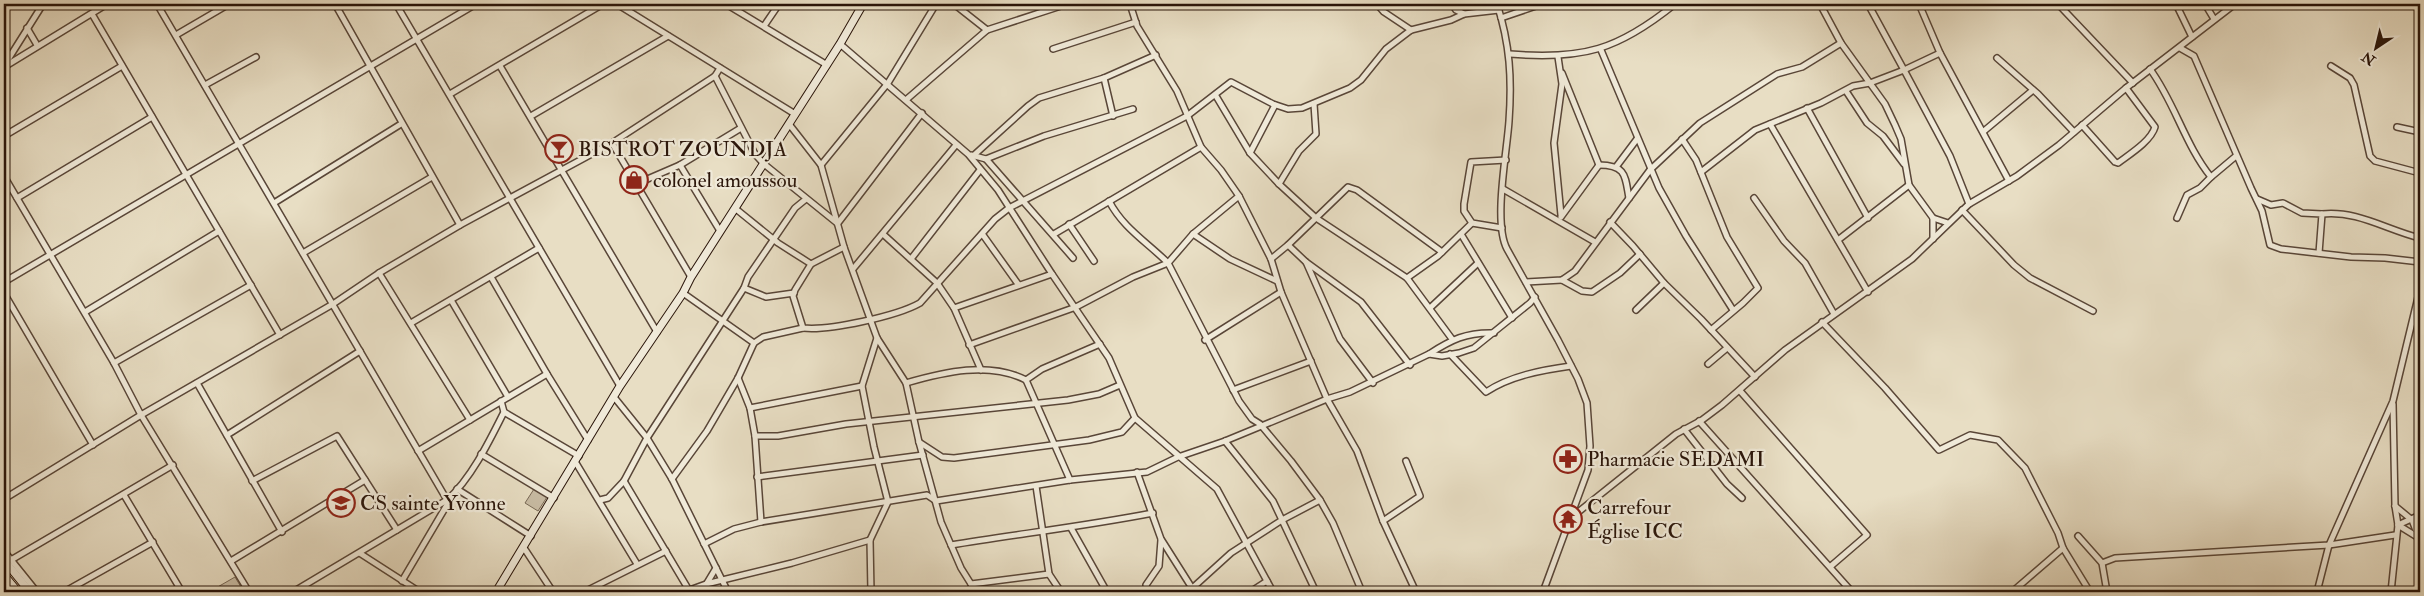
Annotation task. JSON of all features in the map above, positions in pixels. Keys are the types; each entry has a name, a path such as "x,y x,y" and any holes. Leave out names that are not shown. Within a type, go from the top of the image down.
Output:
{"street":[{"path":"4,67 42,4"},
{"path":"4,67 37,45 107,4"},
{"path":"157,4 447,500"},
{"path":"176,35 229,4"},
{"path":"335,4 401,124 460,225"},
{"path":"396,4 620,386"},
{"path":"4,282 476,4"},
{"path":"450,94 602,4"},
{"path":"617,4 795,114"},
{"path":"726,4 827,65"},
{"path":"764,26 779,4"},
{"path":"496,592 578,459 620,386 683,294 691,276 736,209 827,65 863,4"},
{"path":"821,165 888,83 936,4"},
{"path":"954,4 987,30"},
{"path":"906,99 987,30 1067,4"},
{"path":"1130,4 1136,22 1176,91 1202,148 1221,170 1239,196 1271,260 1281,292 1327,399 1357,451 1383,521 1416,592"},
{"path":"1377,4 1384,12 1411,30"},
{"path":"1452,4 1456,10 1464,14"},
{"path":"1501,18 1542,4"},
{"path":"1510,54 1558,57 1601,50 1644,28 1675,4"},
{"path":"1820,4 1841,43 1870,83 1895,125 1901,139 1909,186 1933,218 1948,223"},
{"path":"1868,4 1950,156 1969,204"},
{"path":"1919,4 1940,53 1984,131 2008,181"},
{"path":"2058,4 2133,83"},
{"path":"2176,4 2190,39 2192,54 2236,156 2257,199 2270,245 2281,249 2420,262"},
{"path":"2205,4 2214,19"},
{"path":"1567,521 1684,429 1699,421 1785,350 1912,259 1969,204 2008,181 2074,132 2126,88 2235,4"},
{"path":"2400,4 2420,7"},
{"path":"672,479 707,431 738,378 754,343 763,337 803,328 841,325 907,310 920,303 983,235 995,219 1009,208 1187,116 1216,96 1231,82 1275,105 1288,109 1314,104 1340,90 1350,88 1361,80 1386,49 1411,30 1451,20 1464,14 1498,7 1510,54 1510,107 1502,228 1504,244 1535,297 1571,366 1586,403 1590,446 1588,470 1567,521 1543,592"},
{"path":"92,14 280,335"},
{"path":"1053,49 1136,22"},
{"path":"27,28 37,45"},
{"path":"531,116 668,36"},
{"path":"1562,280 1580,266 1595,242 1650,170 1700,122 1777,74 1802,67 1841,43"},
{"path":"840,44 888,83 956,145 971,155 986,159 1022,201 1054,234 1073,258"},
{"path":"2180,48 2192,54"},
{"path":"1601,50 1650,170 1678,224 1733,310"},
{"path":"1701,172 1740,140 1770,124 1846,91 1853,86 1870,83 1940,53"},
{"path":"971,155 1039,98 1104,78 1156,55"},
{"path":"204,85 256,57"},
{"path":"1558,57 1561,71 1599,165"},
{"path":"1997,58 2033,90 2074,132"},
{"path":"4,136 122,66"},
{"path":"500,66 657,332"},
{"path":"2331,66 2350,78 2354,85 2370,156 2375,160 2420,173"},
{"path":"4,499 142,415 333,304 460,225 612,143 715,76 720,68"},
{"path":"2150,69 2171,103 2189,144 2211,177"},
{"path":"1561,71 1559,118 1554,143 1561,218"},
{"path":"715,76 741,128 764,164 838,223"},
{"path":"1104,78 1113,116"},
{"path":"2082,125 2115,162 2118,163 2128,156 2150,135 2155,126 2144,109 2126,88"},
{"path":"1984,131 2033,90"},
{"path":"1846,91 1867,122 1883,136 1905,164"},
{"path":"1216,96 1250,153 1278,184 1316,218 1407,278 1452,339"},
{"path":"1278,184 1299,152 1316,134 1314,104"},
{"path":"1250,153 1275,105"},
{"path":"1807,108 1868,218"},
{"path":"986,159 1044,136 1133,109"},
{"path":"838,223 922,113"},
{"path":"17,198 152,116"},
{"path":"274,203 401,124"},
{"path":"789,124 821,165 844,247 878,338 906,383 919,442 950,545 976,592"},
{"path":"1770,124 1868,292"},
{"path":"2397,127 2420,132"},
{"path":"636,184 680,165 741,128"},
{"path":"1616,167 1637,139"},
{"path":"1682,139 1701,172 1727,237 1757,285 1754,293 1711,330"},
{"path":"612,143 691,276"},
{"path":"853,269 884,235 956,145"},
{"path":"1054,234 1202,148"},
{"path":"971,155 980,170 998,190 1109,358 1135,418 1217,489 1273,592"},
{"path":"2177,218 2187,195 2200,188 2236,156"},
{"path":"1502,228 1472,223 1464,211 1471,162 1506,160"},
{"path":"680,165 720,231"},
{"path":"1599,165 1616,167 1627,178 1629,198"},
{"path":"1561,218 1599,165"},
{"path":"911,258 980,170"},
{"path":"4,176 85,312 142,415 249,592"},
{"path":"303,253 432,177"},
{"path":"1838,240 1909,186"},
{"path":"1271,260 1348,187 1357,190 1442,252"},
{"path":"1504,189 1561,218 1595,242"},
{"path":"969,345 1076,307 1133,277 1168,263 1192,234 1239,196"},
{"path":"1754,198 1784,241 1805,263 1834,314"},
{"path":"600,500 608,498 624,480 647,438 744,288 748,277 795,208 806,199"},
{"path":"2257,199 2271,205 2283,202 2302,213 2322,214 2336,212 2354,216 2420,238"},
{"path":"1109,201 1116,216 1135,236 1151,246 1168,263 1205,340 1233,390 1252,419 1260,424 1320,500 1333,523 1362,592"},
{"path":"736,209 774,239 811,264"},
{"path":"1962,210 2014,265 2030,278 2093,311"},
{"path":"2319,253 2322,214"},
{"path":"1933,218 1933,239"},
{"path":"1610,222 1664,283 1754,377"},
{"path":"1407,278 1442,252 1472,223"},
{"path":"1069,224 1094,261"},
{"path":"85,312 219,232"},
{"path":"1192,234 1230,259 1277,281"},
{"path":"1461,234 1512,318"},
{"path":"884,235 937,283 954,308 981,370"},
{"path":"983,235 1018,284"},
{"path":"1288,245 1306,262 1361,302 1410,365"},
{"path":"803,328 794,293 811,264 819,258 844,247"},
{"path":"411,323 539,248"},
{"path":"1526,282 1562,280 1582,291 1592,292 1620,273 1640,254"},
{"path":"1306,262 1340,339 1373,383"},
{"path":"1430,308 1478,263"},
{"path":"379,274 470,420"},
{"path":"954,308 1018,284 1052,274"},
{"path":"492,277 547,374 588,440"},
{"path":"1636,310 1664,283"},
{"path":"114,363 251,285"},
{"path":"744,288 766,297 794,293"},
{"path":"2317,592 2329,545 2393,401 2420,289"},
{"path":"1205,340 1281,292"},
{"path":"4,293 93,445"},
{"path":"683,294 754,343"},
{"path":"1428,354 1450,354 1474,348 1535,297"},
{"path":"451,300 508,397"},
{"path":"1822,322 1885,388 1939,450 1970,435 1998,440 2025,468 2058,533 2063,548 2090,592"},
{"path":"704,544 734,529 761,522 927,495 936,501 1070,480 1154,470 1178,457 1225,441 1260,424 1373,383 1410,365 1452,339 1481,332 1494,333"},
{"path":"870,592 870,540 888,502 862,386 878,338"},
{"path":"1026,380 1042,369 1100,344"},
{"path":"1708,364 1727,348"},
{"path":"226,435 360,351"},
{"path":"1450,354 1486,392 1497,385 1520,377 1571,366"},
{"path":"1233,390 1311,360"},
{"path":"906,383 940,374 981,370 1015,374 1026,380 1070,480"},
{"path":"418,450 547,374"},
{"path":"738,378 750,408 755,436 761,522"},
{"path":"197,383 282,532"},
{"path":"755,436 778,436 913,416 1036,403 1099,394 1120,385"},
{"path":"750,408 862,386"},
{"path":"1741,392 1867,535 1831,566"},
{"path":"614,397 647,438 672,479 728,592"},
{"path":"402,581 453,495 481,454 504,412 502,401"},
{"path":"2391,592 2395,535 2398,525 2395,506 2393,401"},
{"path":"504,412 578,459 637,564"},
{"path":"919,442 942,457 954,458 1089,440 1122,432 1135,418"},
{"path":"1699,421 1831,566 1852,592"},
{"path":"1684,429 1727,484 1742,498"},
{"path":"252,482 335,436 339,437 397,530"},
{"path":"1225,441 1272,500 1316,592"},
{"path":"481,454 554,498"},
{"path":"757,477 923,455"},
{"path":"1383,521 1420,496 1406,461"},
{"path":"8,560 124,495 173,465"},
{"path":"1137,472 1161,539 1190,590 1231,552 1282,520 1320,500"},
{"path":"231,560 282,532 366,480"},
{"path":"624,480 688,592 706,584 870,540"},
{"path":"1036,486 1049,574 1061,592"},
{"path":"457,489 531,536"},
{"path":"124,495 180,591"},
{"path":"293,592 360,554 453,495"},
{"path":"2395,506 2412,520 2420,538"},
{"path":"950,545 1042,529 1071,528 1153,513"},
{"path":"2398,525 2420,515"},
{"path":"2398,525 2420,538"},
{"path":"1071,528 1107,592"},
{"path":"2102,563 2115,558 2329,545 2395,535"},
{"path":"2078,536 2102,563 2107,592"},
{"path":"1148,592 1146,585 1159,566 1161,539"},
{"path":"64,592 153,542"},
{"path":"524,548 553,592"},
{"path":"2012,592 2063,548"},
{"path":"4,551 30,592"},
{"path":"584,592 666,551"},
{"path":"360,554 420,592"},
{"path":"8,560 37,592"},
{"path":"706,584 716,568"},
{"path":"971,584 1049,574"},
{"path":"4,575 18,592"},
{"path":"1250,592 1267,581"},
{"path":"4,583 11,592"}],"shaded area":[{"path":"534,489 547,497 538,511 525,503"},
{"path":"235,577 244,592 209,592"}],"place":[{"name":"BISTROT ZOUNDJA","path":"559,149"},
{"name":"colonel amoussou","path":"634,180"},
{"name":"Pharmacie SEDAMI","path":"1568,459"},
{"name":"CS sainte Yvonne","path":"341,503"},
{"name":"Carrefour Église ICC","path":"1568,519"}]}
